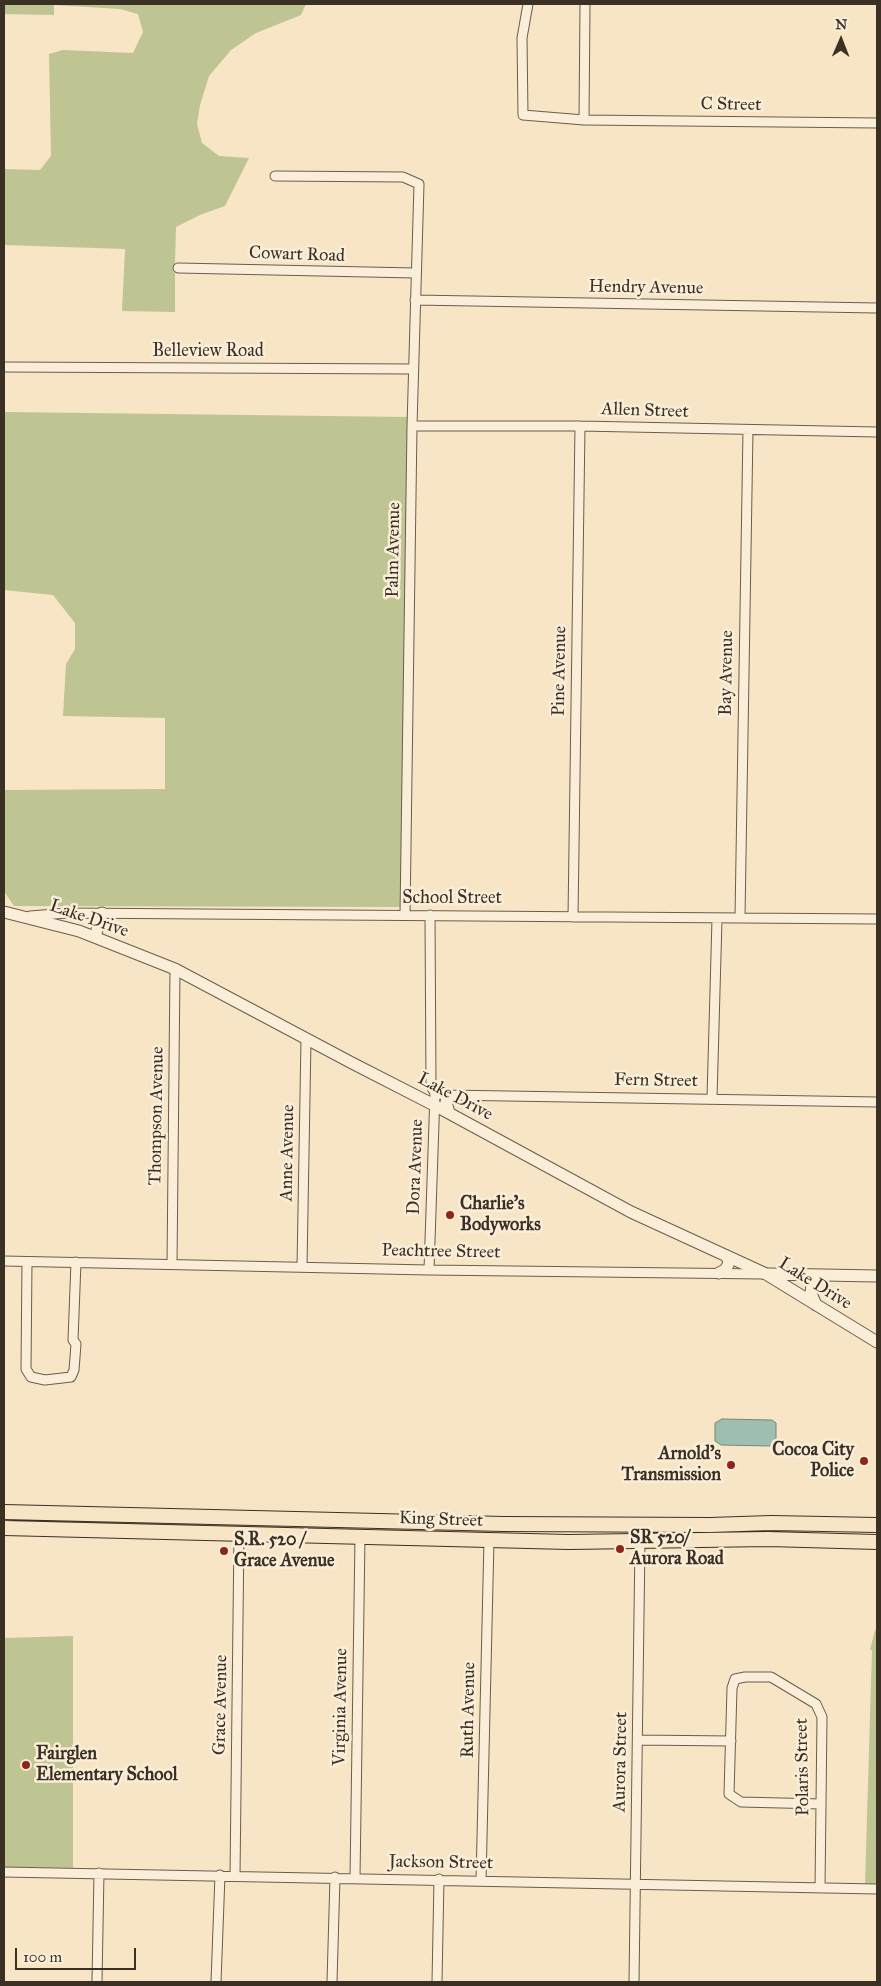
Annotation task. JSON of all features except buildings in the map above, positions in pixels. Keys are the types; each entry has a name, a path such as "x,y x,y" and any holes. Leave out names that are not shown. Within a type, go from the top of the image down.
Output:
{"main road":[{"name":"King Street","path":"4,1512 502,1524 710,1525 771,1523 877,1525"},
{"path":"213,1534 221,1526 346,1528 359,1521"},
{"path":"360,1536 366,1528 499,1529 502,1524"},
{"path":"735,1540 744,1532 791,1533 811,1524"},
{"path":"640,1542 645,1536 652,1533 701,1530 710,1525"},
{"name":"King Street","path":"4,1528 489,1540 640,1542 777,1539 877,1542"}],"street":[{"name":"C Street","path":"528,4 522,38 523,115 584,120 877,123"},
{"path":"584,120 585,4"},
{"name":"Palm Avenue","path":"275,176 403,177 418,184 413,369 405,915"},
{"name":"Cowart Road","path":"178,268 415,273"},
{"name":"Hendry Avenue","path":"415,300 877,308"},
{"name":"Belleview Road","path":"4,368 413,369"},
{"name":"Allen Street","path":"412,426 580,426 877,432"},
{"name":"Pine Avenue","path":"573,917 580,426"},
{"name":"Bay Avenue","path":"740,917 748,430"},
{"name":"Lake Drive","path":"4,912 79,930 175,969 306,1039 434,1099 449,1113 631,1212 766,1274 877,1342"},
{"name":"School Street","path":"26,917 67,913 102,913 877,919"},
{"path":"95,937 102,913"},
{"name":"Dora Avenue","path":"429,1270 434,1099 431,1086 430,916"},
{"path":"712,1098 716,919"},
{"name":"Thompson Avenue","path":"172,1264 175,969"},
{"name":"Anne Avenue","path":"302,1267 306,1039"},
{"path":"448,1095 446,1102 449,1113"},
{"name":"Fern Street","path":"434,1099 448,1095 877,1102"},
{"path":"720,1273 728,1265 729,1260 725,1255"},
{"name":"Peachtree Street","path":"4,1261 429,1270 877,1276"},
{"path":"27,1262 26,1369 31,1377 45,1380 71,1377 74,1370 76,1344 73,1340 76,1262"},
{"path":"816,1305 811,1293 812,1284 818,1275"},
{"name":"Grace Avenue","path":"235,1876 239,1534"},
{"name":"Virginia Avenue","path":"355,1878 360,1536"},
{"name":"Ruth Avenue","path":"481,1881 489,1540"},
{"name":"Aurora Street","path":"634,1982 640,1542"},
{"name":"Polaris Street","path":"731,1740 732,1688 735,1679 771,1677 816,1704 822,1717 820,1888"},
{"path":"638,1740 731,1740 729,1794 741,1802 821,1804"},
{"name":"Jackson Street","path":"4,1872 877,1889"},
{"path":"97,1982 99,1874"},
{"path":"216,1982 220,1875"},
{"path":"332,1982 335,1877"},
{"path":"437,1982 439,1880"}],"green space":[{"path":"4,4 306,4 301,15 256,33 231,50 209,76 200,105 197,124 202,143 219,156 249,158 225,206 200,215 176,227 173,272 175,273 175,312 122,311 125,249 4,245 4,169 40,170 51,156 49,54 63,50 133,53 143,32 138,14 120,9 54,5 54,15 4,14"},
{"path":"4,412 408,417 401,907 14,906 5,893 4,790 165,789 165,718 63,716 66,664 75,649 75,623 53,595 4,590"},
{"path":"875,1630 877,1630 877,1884 865,1884 872,1650 870,1650"},
{"path":"73,1636 73,1868 4,1867 4,1638"}],"shaded area":[{"path":"722,1419 772,1420 776,1423 776,1442 772,1446 721,1445 715,1441 715,1423"}],"place":[{"name":"Charlie's Bodyworks","path":"450,1215"},
{"name":"Cocoa City Police","path":"864,1461"},
{"name":"Arnold's Transmission","path":"731,1465"},
{"name":"SR 520/ Aurora Road","path":"620,1549"},
{"name":"S.R. 520 / Grace Avenue","path":"224,1551"},
{"name":"Fairglen Elementary School","path":"26,1765"}]}
